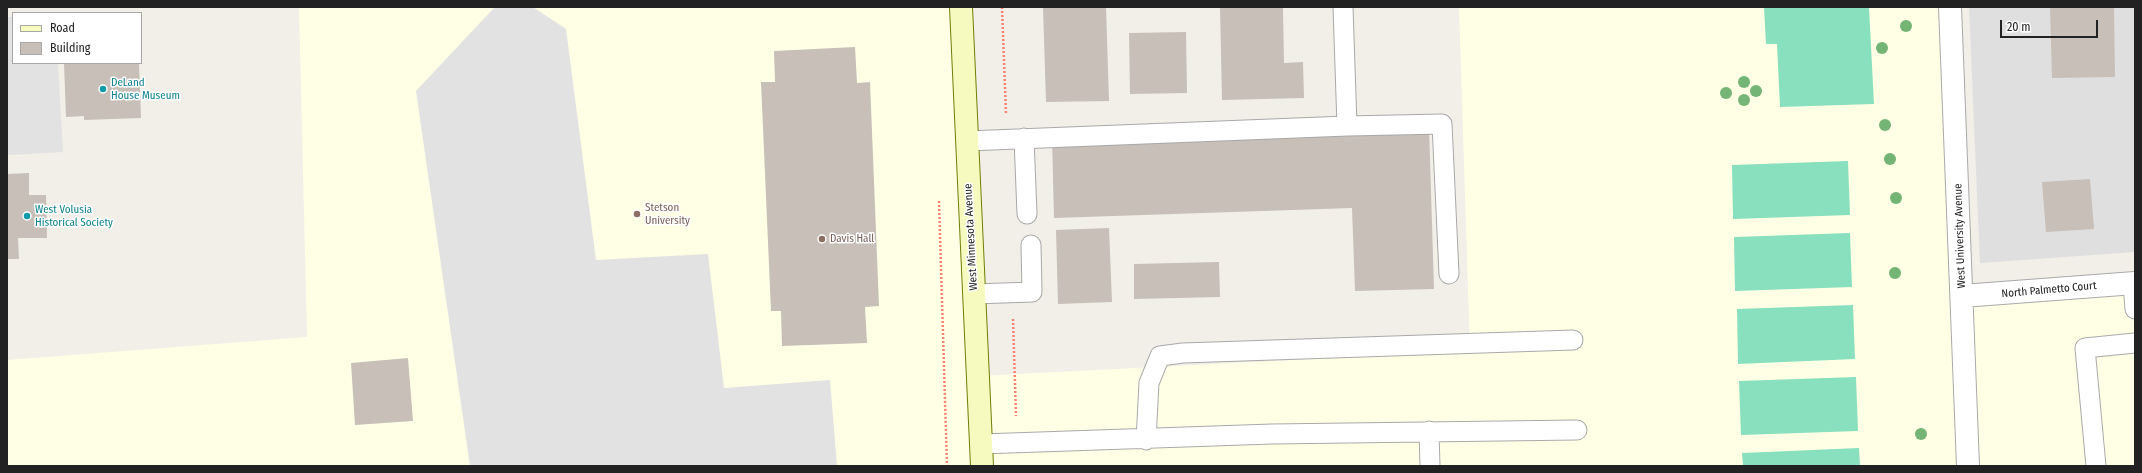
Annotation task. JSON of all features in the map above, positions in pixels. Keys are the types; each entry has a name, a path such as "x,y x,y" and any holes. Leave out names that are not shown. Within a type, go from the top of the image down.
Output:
{"street":[{"name":"West Minnesota Avenue","path":"961,7 982,466"},
{"name":"West University Avenue","path":"1950,7 1968,466"},
{"name":"North Palmetto Court","path":"1962,296 2134,283"}],"lane":[{"path":"1343,7 1347,126"},
{"path":"967,140 1442,124 1449,274"},
{"path":"1024,138 1027,214"},
{"path":"974,294 1032,292 1031,245"},
{"path":"2134,283 2135,309"},
{"path":"1146,440 1149,383 1160,356 1183,353 1573,340"},
{"path":"2096,466 2085,348 2135,343"},
{"path":"980,444 1146,440 1272,434 1577,430"},
{"path":"1429,431 1430,466"}],"path":[{"path":"939,193 947,466"}],"shaded area":[{"name":"Stetson University","path":"299,7 961,7 978,376 1470,351 1459,7 1950,7 1962,296 2135,287 2135,466 7,466 7,360 307,337"},
{"path":"533,7 566,29 596,260 708,254 724,388 830,380 837,466 470,466 416,91 494,8"},
{"path":"1969,7 2135,7 2135,252 1980,263"},
{"path":"7,17 12,17 12,64 58,64 63,152 7,155"}],"green space":[{"path":"1764,7 1869,7 1874,104 1780,107 1777,44 1766,44"},
{"path":"1848,161 1850,215 1733,219 1732,165"},
{"path":"1850,233 1852,287 1735,291 1734,237"},
{"path":"1853,305 1855,359 1738,364 1737,309"},
{"path":"1856,377 1858,431 1741,435 1739,381"},
{"path":"1859,448 1860,466 1743,466 1742,453"}],"building":[{"path":"1043,7 1106,7 1109,101 1046,102"},
{"path":"1220,7 1283,7 1284,63 1303,62 1304,98 1222,100"},
{"path":"2050,7 2114,7 2115,77 2052,78"},
{"path":"1186,32 1187,93 1130,94 1129,33"},
{"name":"Davis Hall","path":"855,47 857,83 870,82 879,306 865,307 867,343 782,346 781,311 771,311 761,82 775,82 774,51"},
{"name":"DeLand House Museum","path":"64,64 139,64 141,118 84,120 84,116 66,117"},
{"path":"1429,126 1434,289 1355,291 1352,208 1054,218 1052,138"},
{"name":"West Volusia Historical Society","path":"29,173 29,195 46,195 47,238 18,238 19,259 7,259 7,174"},
{"path":"2090,179 2094,229 2046,232 2042,182"},
{"path":"1109,228 1112,302 1058,304 1056,230"},
{"path":"1219,262 1220,297 1134,299 1134,264"},
{"path":"408,358 413,421 355,425 351,363"}],"place":[{"name":"DeLand House Museum","path":"103,89"},
{"name":"Stetson University","path":"637,214"},
{"name":"West Volusia Historical Society","path":"27,216"},
{"name":"Davis Hall","path":"822,239"}]}
